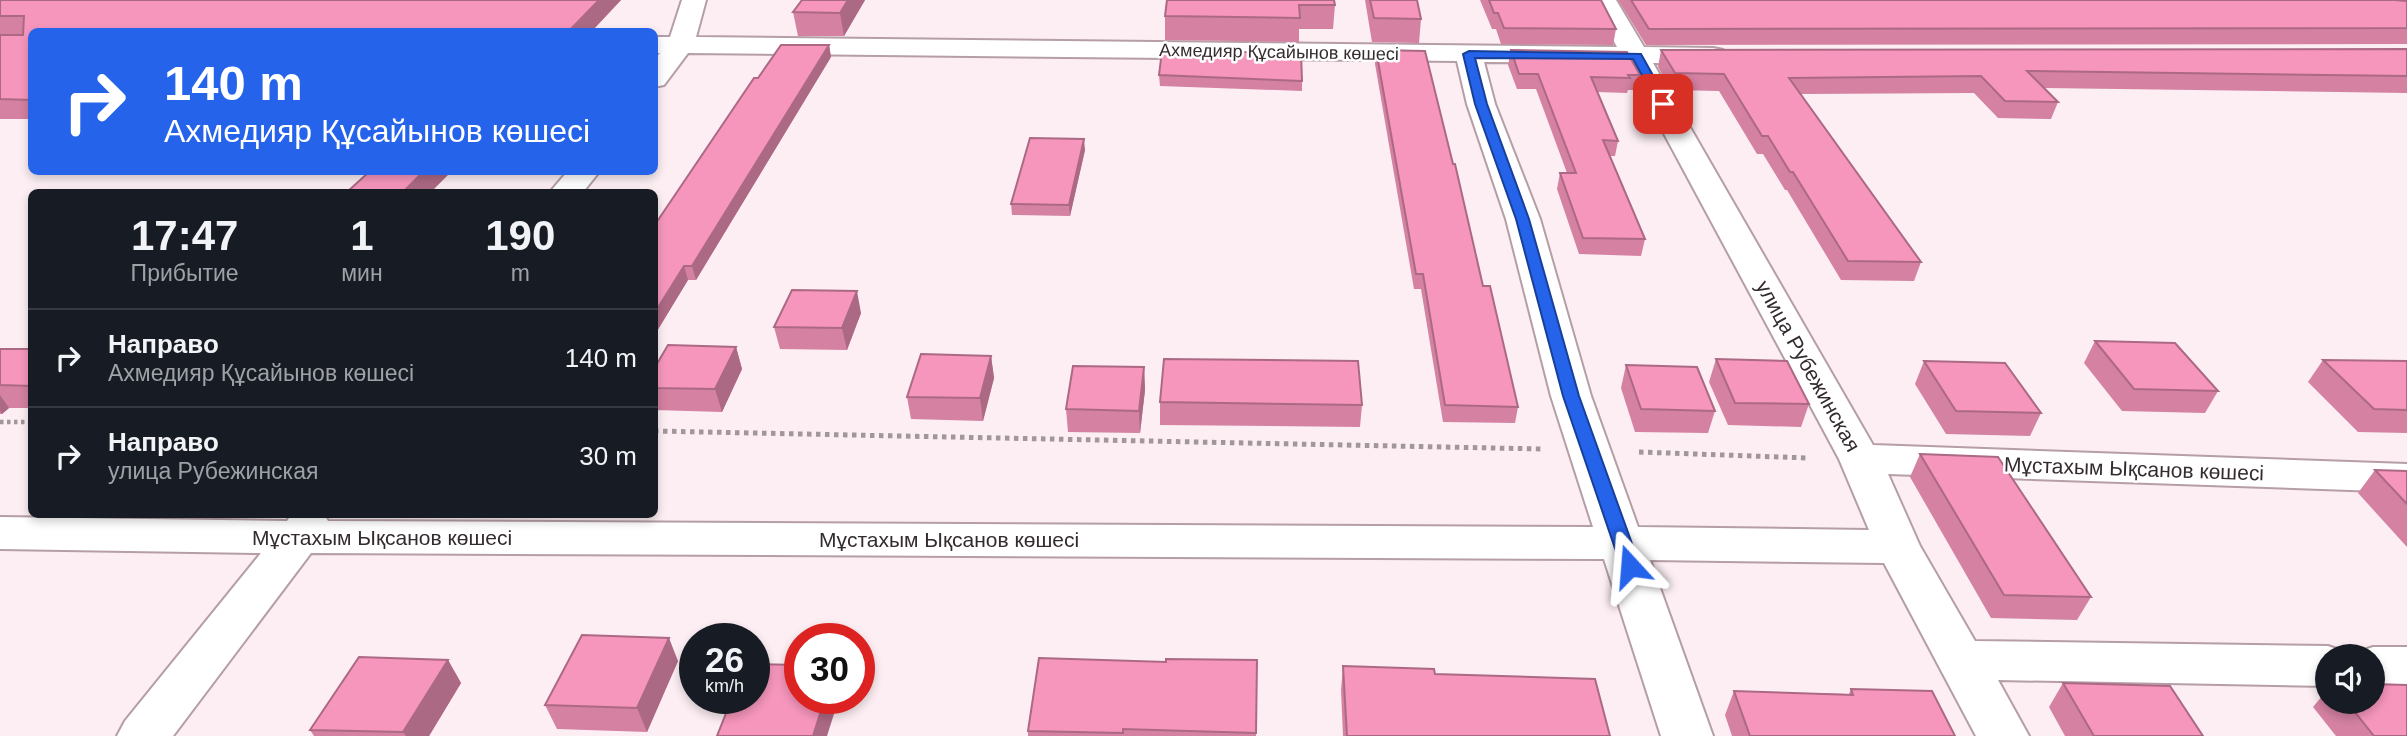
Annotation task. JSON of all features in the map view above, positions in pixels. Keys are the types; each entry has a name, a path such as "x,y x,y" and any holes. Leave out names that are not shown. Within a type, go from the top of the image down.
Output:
{"street":[{"path":"658,69 668,45 695,0"},
{"name":"улица Рубежинская","path":"1604,0 1860,459 1898,547 2003,736"},
{"name":"Ахмедияр Құсайынов көшесі","path":"668,45 1733,56"},
{"path":"1469,54 1481,104 1522,219 1571,396 1686,736"},
{"path":"569,189 580,175"},
{"name":"Мұстахым Ықсанов көшесі","path":"1860,459 2407,478"},
{"path":"143,736 307,526"},
{"name":"Мұстахым Ықсанов көшесі","path":"0,533 307,526 1898,547"},
{"path":"1960,660 2315,666"},
{"path":"2385,667 2407,667"}],"path":[{"path":"0,422 28,422"},
{"path":"658,431 1590,450 1860,459"}],"building":[{"path":"599,0 572,28 28,28 28,100 0,99 0,35 23,35 24,16 0,16 0,1"},
{"path":"802,0 848,0 840,13 793,12"},
{"path":"1167,0 1334,0 1335,5 1299,5 1300,18 1165,16"},
{"path":"1370,0 1417,0 1421,19 1374,18"},
{"path":"1489,0 1601,0 1616,29 1504,28"},
{"path":"1631,0 2395,0 2407,1 2407,28 1649,29"},
{"path":"781,45 829,45 692,266 684,266 658,308 658,220 754,78 758,78"},
{"path":"2407,49 2407,76 2027,71 2058,102 2005,101 1981,76 1789,78 1921,262 1848,261 1793,172 1790,172 1768,136 1762,136 1724,74 1675,73 1661,50"},
{"path":"1376,50 1425,51 1483,286 1490,286 1518,407 1445,405 1423,274 1416,274"},
{"path":"1511,50 1627,52 1640,75 1628,75 1630,78 1591,77 1618,141 1603,140 1645,239 1583,238 1560,173 1576,173 1538,74 1519,74"},
{"path":"1162,51 1301,53 1302,81 1159,75"},
{"path":"1030,138 1084,139 1069,205 1011,204"},
{"path":"366,175 420,175 406,189 350,189"},
{"path":"792,290 857,291 842,328 774,327"},
{"path":"2095,341 2175,343 2218,391 2134,389"},
{"path":"668,345 736,347 715,389 658,388 658,362"},
{"path":"0,349 28,349 28,386 0,385"},
{"path":"921,354 991,356 980,398 907,397"},
{"path":"1164,359 1358,361 1362,405 1160,402"},
{"path":"1716,359 1787,361 1809,404 1735,403"},
{"path":"2323,360 2407,361 2407,410 2374,409"},
{"path":"1924,361 2005,363 2041,413 1956,411"},
{"path":"1626,365 1697,367 1715,411 1641,409"},
{"path":"1073,366 1144,367 1139,411 1066,409"},
{"path":"1920,454 1998,457 2091,597 2004,595"},
{"path":"2375,470 2407,471 2407,504"},
{"path":"582,635 669,638 637,708 545,705"},
{"path":"359,657 448,660 403,732 310,730"},
{"path":"1039,658 1166,662 1166,659 1257,660 1256,733 1123,729 1123,733 1028,731"},
{"path":"770,664 784,665 784,714 820,714 813,736 717,736 726,714 770,714"},
{"path":"1343,666 1434,669 1435,674 1595,679 1610,736 1347,736"},
{"path":"2063,683 2170,686 2203,736 2094,736"},
{"path":"2385,684 2407,685 2407,736 2374,736 2357,714 2385,714"},
{"path":"1851,689 1932,691 1955,736 1750,736 1734,691 1853,695"}],"route":[{"path":"1630,566 1571,396 1522,219 1481,104 1469,54 1637,56 1663,104"}]}
